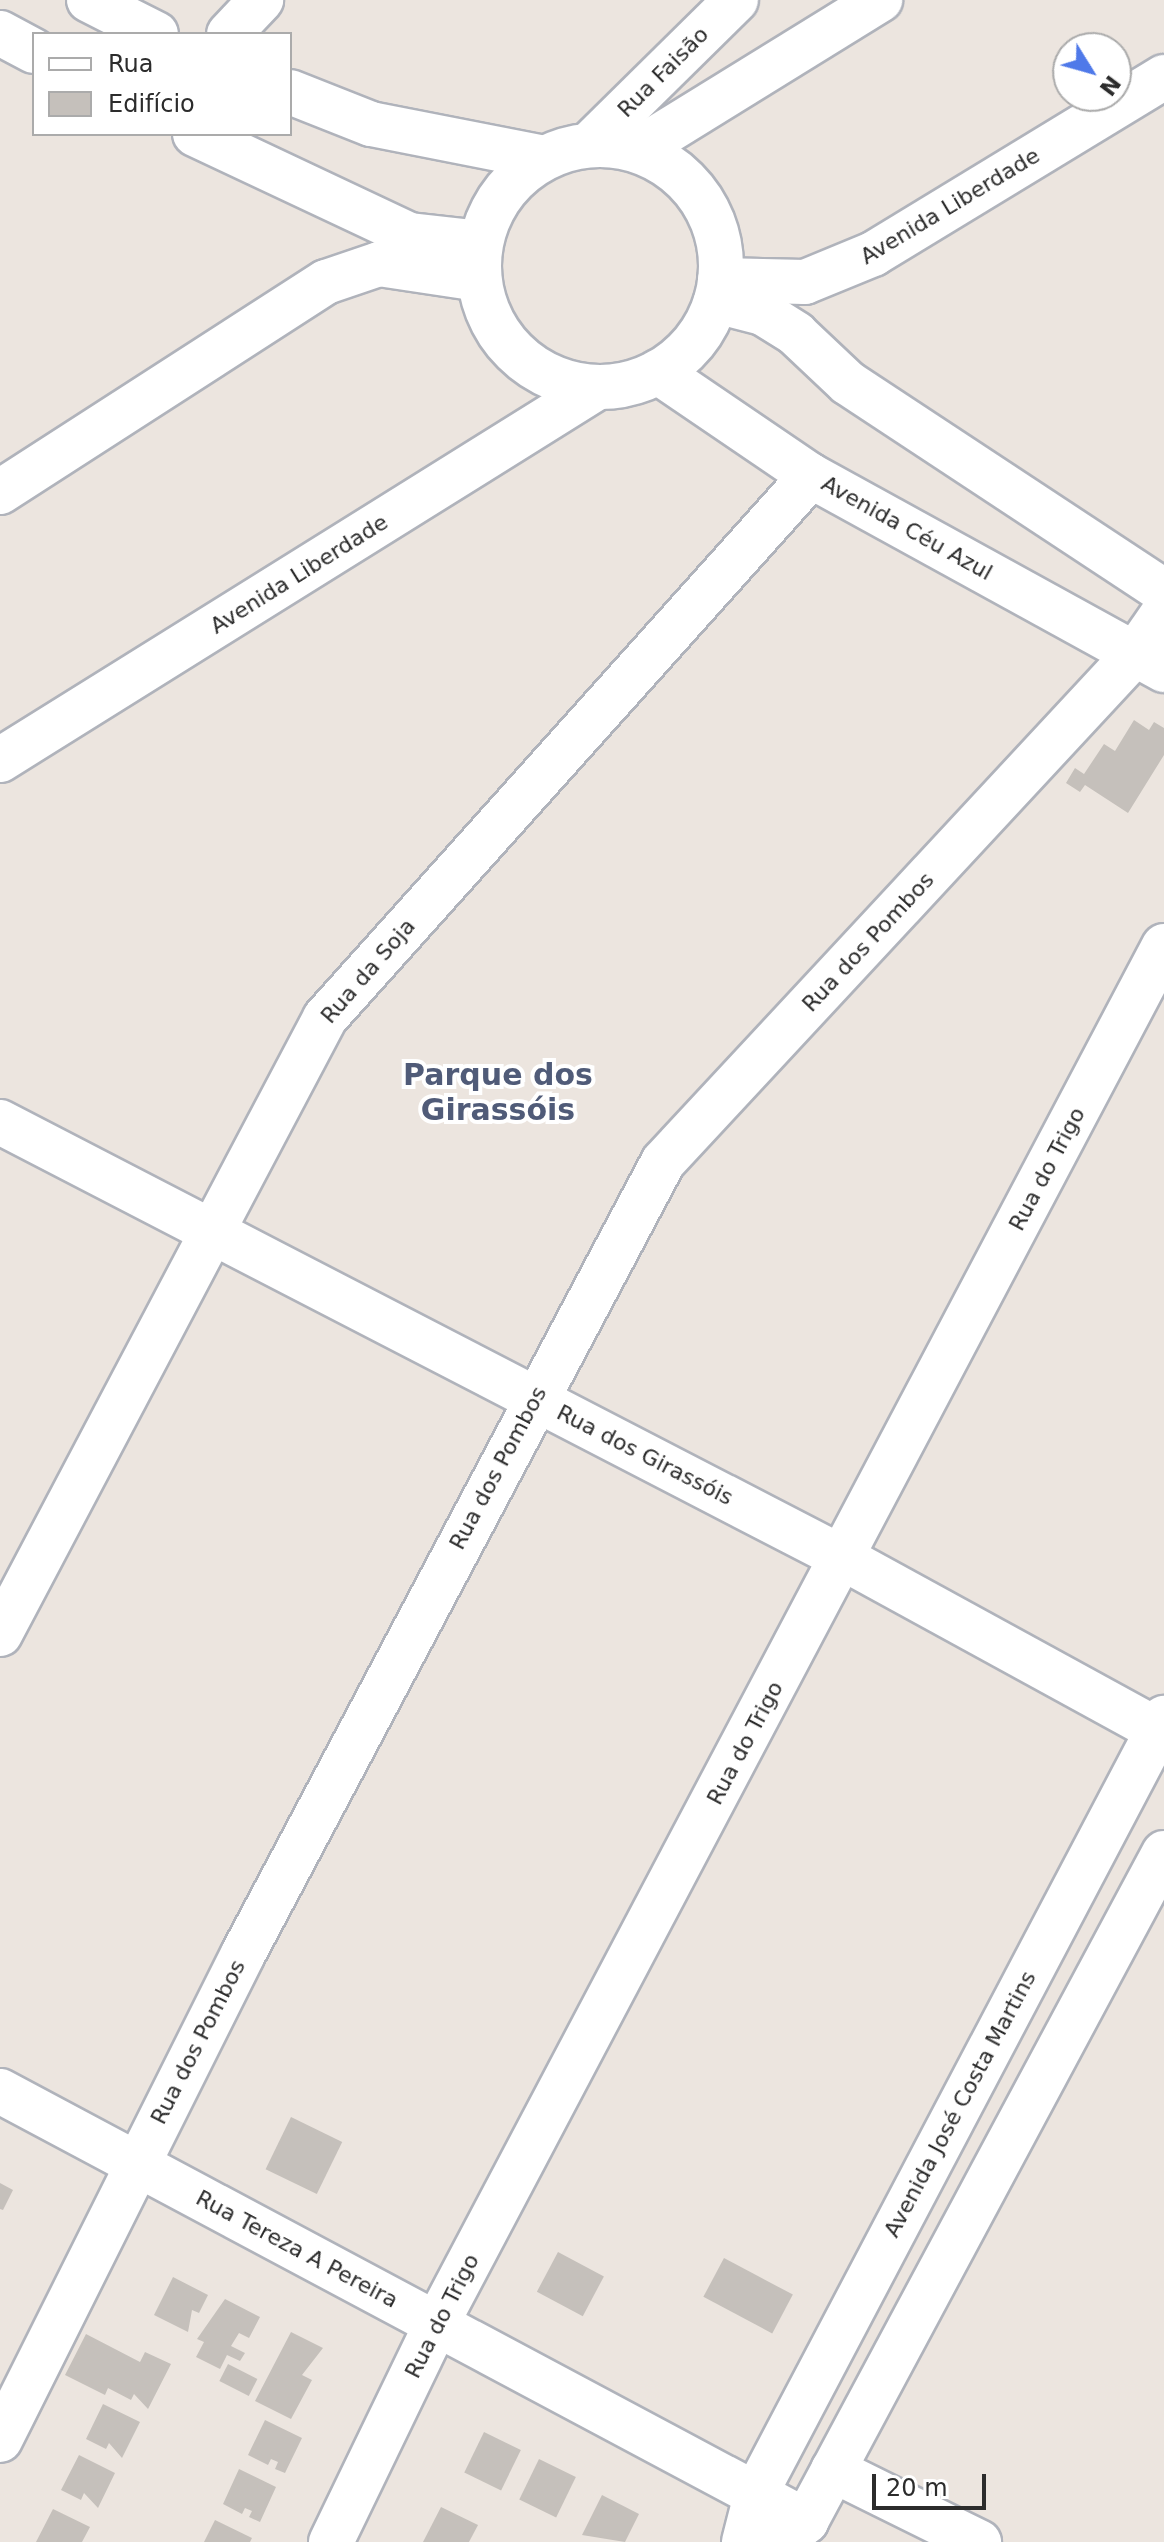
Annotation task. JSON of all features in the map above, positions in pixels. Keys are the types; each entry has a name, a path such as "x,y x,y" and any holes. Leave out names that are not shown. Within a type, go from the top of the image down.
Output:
{"street":[{"path":"89,0 152,32"},
{"path":"231,32 261,0"},
{"name":"Rua Faisão","path":"590,144 736,0"},
{"path":"637,150 880,0"},
{"name":"Avenida Liberdade","path":"718,290 805,282 873,254 1164,77"},
{"path":"292,93 371,124 544,158"},
{"path":"199,136 410,235 480,261"},
{"path":"590,144 637,150 692,186 710,215 718,290 703,329 658,372 598,387 566,383 533,369 507,344 488,314 480,261 493,208 515,179 544,158 590,144"},
{"path":"0,492 326,282 379,264 480,261"},
{"path":"718,290 785,327 848,383 1164,591"},
{"name":"Avenida Céu Azul","path":"658,372 811,476 1150,662"},
{"name":"Avenida Liberdade","path":"0,760 598,387"},
{"name":"Rua da Soja","path":"0,1634 208,1233 325,1018 811,476"},
{"name":"Rua dos Pombos","path":"0,2440 137,2164 535,1398 663,1162 1150,662 1164,612"},
{"name":"Rua do Trigo","path":"331,2542 437,2323 1164,946"},
{"name":"Rua dos Girassóis","path":"0,1122 208,1233 535,1398 1161,1724"},
{"name":"Avenida José Costa Martins","path":"744,2542 757,2491 1161,1724"},
{"path":"794,2531 833,2470 1164,1853"},
{"name":"Rua Tereza A Pereira","path":"0,2091 757,2491 794,2531"},
{"path":"833,2470 979,2542"}],"building":[{"path":"1134,720 1149,730 1154,722 1164,728 1164,755 1128,813 1085,785 1080,792 1066,783 1075,768 1084,774 1104,744 1115,751"},
{"path":"291,2117 342,2142 317,2194 266,2169"},
{"path":"0,2183 13,2190 3,2210 0,2209"},
{"path":"558,2252 604,2276 583,2316 537,2292"},
{"path":"724,2258 793,2295 772,2333 703,2297"},
{"path":"173,2277 208,2295 199,2313 192,2310 188,2332 154,2315"},
{"path":"225,2299 260,2317 249,2338 239,2333 231,2346 245,2353 240,2361 227,2355 220,2369 196,2357 204,2342 197,2339"},
{"path":"291,2332 323,2348 302,2375 312,2380 291,2419 255,2401"},
{"path":"86,2334 140,2362 145,2352 171,2364 148,2409 134,2394 131,2400 108,2388 105,2395 65,2375"},
{"path":"228,2364 257,2379 249,2396 219,2381"},
{"path":"103,2404 140,2422 122,2458 109,2443 106,2449 86,2439"},
{"path":"265,2420 302,2438 285,2473 275,2469 278,2462 271,2459 268,2465 248,2455"},
{"path":"484,2432 521,2450 501,2490 464,2472"},
{"path":"79,2455 115,2473 98,2508 84,2493 81,2500 61,2490"},
{"path":"539,2459 576,2477 556,2517 519,2499"},
{"path":"239,2469 276,2487 260,2522 249,2517 252,2511 245,2508 242,2514 223,2504"},
{"path":"602,2495 639,2514 625,2542 582,2535"},
{"path":"441,2507 478,2525 469,2542 423,2542"},
{"path":"53,2509 90,2527 82,2542 36,2542"},
{"path":"215,2520 252,2538 250,2542 204,2542"}],"district":[{"name":"Parque dos Girassóis","path":"498,1092"}]}
